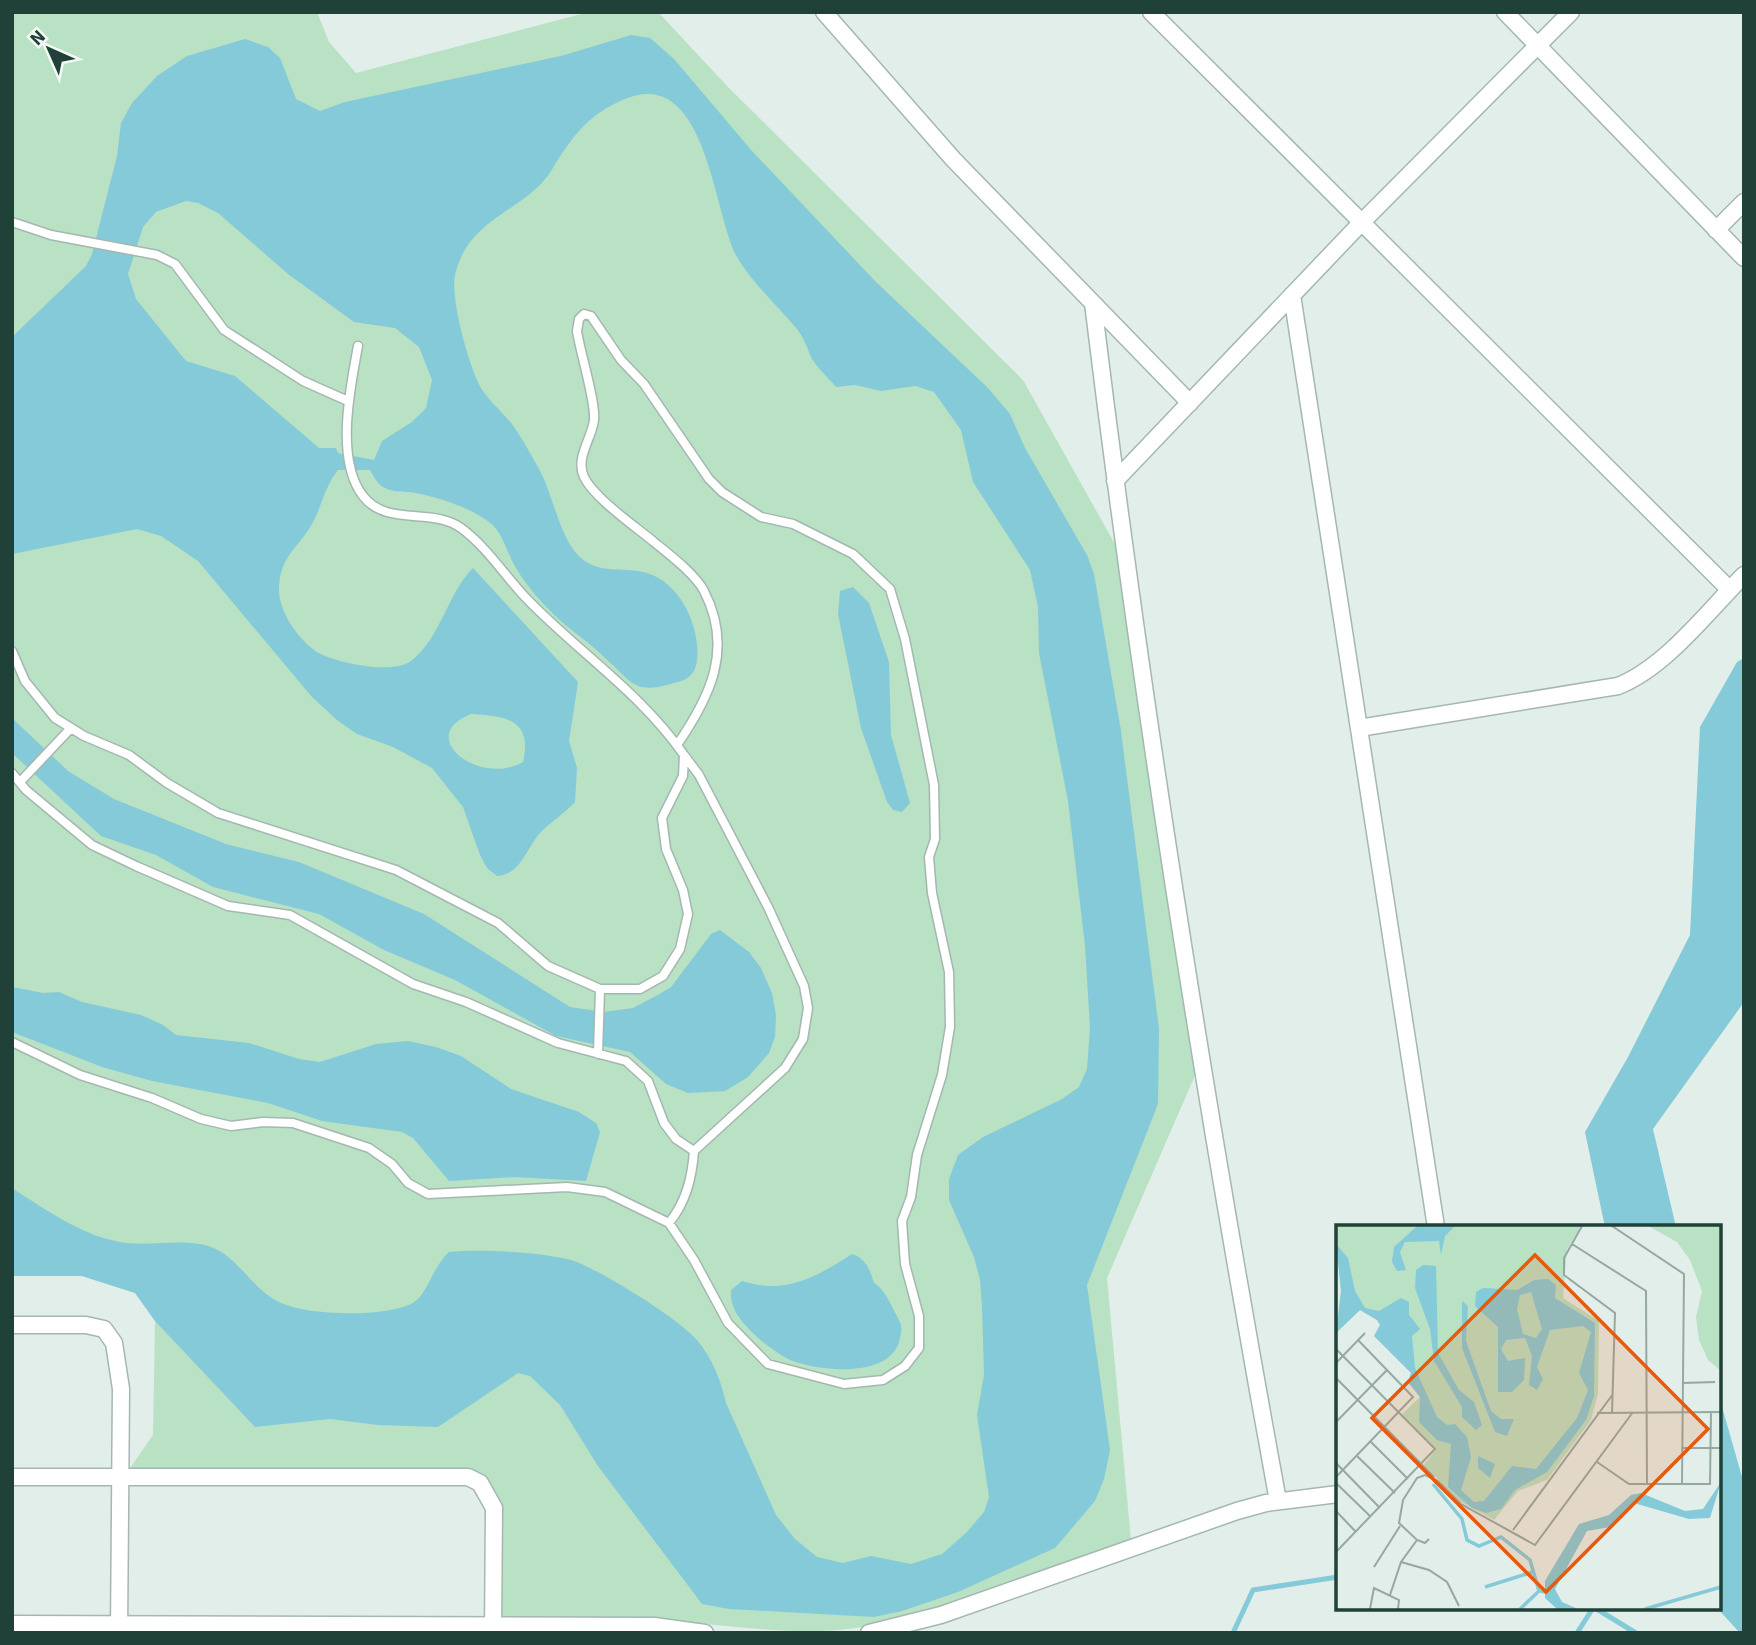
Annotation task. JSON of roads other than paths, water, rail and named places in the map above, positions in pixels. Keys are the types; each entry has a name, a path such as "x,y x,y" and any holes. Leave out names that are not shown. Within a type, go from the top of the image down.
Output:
{"street":[{"path":"824,12 953,159 1190,403"},
{"path":"1151,12 1360,224 1730,589"},
{"path":"1505,12 1536,47 1744,258"},
{"path":"1115,481 1360,224 1571,12"},
{"path":"1716,230 1744,202"},
{"path":"1292,295 1436,1225"},
{"path":"1093,303 1115,481 1177,917 1278,1501"},
{"path":"1359,728 1619,686 1637,678 1661,659 1744,575"},
{"path":"12,1325 86,1325 104,1329 114,1343 121,1389 119,1629"},
{"path":"12,1477 440,1475 474,1479 487,1492 494,1508 493,1630"},
{"path":"869,1633 940,1615 1237,1511 1278,1501 1336,1494"},
{"path":"12,1624 119,1629 493,1630 654,1626 705,1633"},
{"path":"635,1633 654,1626"}],"lane":[{"path":"12,222 85,242 157,255 175,264 224,330 303,380 348,401"},
{"path":"12,1042 80,1075 152,1098 201,1119 231,1126 293,1123 369,1148 392,1164 408,1183 428,1194 568,1187 605,1192 668,1223 694,1260 728,1323 768,1364 844,1384 883,1380 905,1366 919,1348 919,1316 905,1264 902,1221 911,1197 917,1155 942,1075 950,1027 949,971 932,893 929,857 934,839 934,785 908,653 890,589 853,554 793,524 761,517 722,492 709,479 644,384 621,360 591,316 584,314 579,318 577,331 595,418 582,457 584,477 633,527 654,541 703,590 714,622 718,655 713,680 703,708 677,745"},
{"path":"358,346 348,401 348,443 352,479 364,498 378,509 412,517 442,518 461,527 527,599 635,697 677,745 722,817 779,931 803,986 808,1008 803,1038 785,1068 694,1151 692,1174 680,1208 668,1223"},
{"path":"12,651 25,681 41,702 70,729 129,755 167,783 218,813 406,875 498,923 548,966 600,993 639,989 663,976 680,949 688,914 683,890 666,849 662,818 683,776 684,755"},
{"path":"22,780 70,729"},
{"path":"12,773 92,845 135,866 228,906 289,915 414,984 466,1002 558,1043 598,1051 626,1062 648,1081 664,1123 676,1139 694,1151"},
{"path":"598,1051 600,993"}],"water":[{"path":"631,35 650,38 674,59 752,151 876,282 988,388 1010,414 1025,448 1087,555 1094,574 1121,731 1159,1029 1158,1104 1087,1285 1110,1450 1104,1479 1095,1501 1055,1548 958,1592 902,1611 874,1617 729,1609 702,1604 598,1466 560,1405 530,1376 518,1373 438,1427 378,1425 330,1419 255,1427 155,1321 135,1293 82,1276 12,1276 12,1188 67,1222 111,1240 136,1244 191,1243 211,1247 229,1258 277,1301 306,1310 365,1313 400,1308 413,1303 422,1294 449,1252 510,1252 571,1260 600,1273 637,1295 674,1320 697,1340 715,1370 726,1403 776,1515 795,1539 817,1557 843,1563 871,1556 911,1564 942,1554 966,1533 984,1512 989,1497 977,1415 984,1375 980,1280 974,1257 949,1200 949,1179 958,1155 983,1137 1062,1099 1079,1087 1087,1069 1090,1028 1085,946 1068,801 1039,653 1038,607 1030,570 973,482 961,430 934,392 915,386 881,391 855,385 836,387 816,365 797,329 737,257 703,149 690,123 674,103 652,94 625,99 592,119 567,146 542,183 485,226 473,239 462,255 454,286 462,333 476,378 481,388 512,424 530,453 545,481 572,548 593,565 652,575 675,592 691,618 695,632 697,661 691,675 682,681 651,688 628,680 543,604 521,575 494,526 473,512 444,500 389,490 378,483 370,470 338,470 310,528 282,568 279,592 286,616 296,632 314,650 348,663 391,667 411,661 421,651 473,568 578,682 569,741 577,768 575,802 542,831 512,871 497,876 487,868 463,807 432,768 393,747 357,734 337,720 312,697 198,561 161,536 137,529 12,554 12,337 86,266 92,254 117,156 121,123 132,103 157,76 187,56 245,39 268,47 280,58 296,99 320,111 345,102 561,56","holes":["186,201 198,203 218,213 288,274 354,322 395,328 419,347 432,380 426,408 412,422 382,441 374,460 338,453 336,448 319,448 235,376 186,361 136,299 128,274 143,227 156,212","471,714 495,716 520,728 525,748 523,762 506,768 488,768 472,764 459,756 451,745 449,734 455,723"]},
{"path":"853,587 869,603 889,662 891,735 910,803 902,812 893,810 887,802 861,728 838,614 840,591"},
{"path":"1744,658 1744,1002 1653,1129 1676,1225 1605,1225 1585,1132 1628,1057 1690,935 1700,727 1737,662"},
{"path":"12,718 68,771 114,799 226,844 299,862 424,914 570,1007 604,1012 633,1008 671,987 711,934 720,930 749,952 761,968 772,993 776,1015 775,1037 769,1053 748,1077 725,1091 688,1093 666,1084 630,1052 556,1036 455,980 384,950 319,914 213,887 156,855 101,836 12,753"},
{"path":"12,987 43,993 59,992 82,1002 141,1015 163,1025 176,1035 249,1043 299,1059 320,1062 376,1044 408,1041 436,1047 461,1056 511,1089 579,1112 596,1123 600,1132 586,1181 515,1177 449,1181 413,1138 402,1132 322,1121 268,1103 152,1081 102,1067 12,1032"},
{"path":"852,1254 867,1265 874,1283 885,1294 900,1323 900,1338 894,1351 883,1361 851,1369 815,1367 799,1363 786,1358 761,1341 744,1324 735,1310 731,1290 742,1281 758,1285 787,1285 826,1270"},
{"path":"1721,1403 1744,1484 1744,1633 1740,1633 1719,1610 1721,1610"}],"waterway":[{"path":"1233,1633 1253,1590 1336,1577"},
{"path":"1577,1633 1592,1610"},
{"path":"1598,1610 1636,1633"}]}
